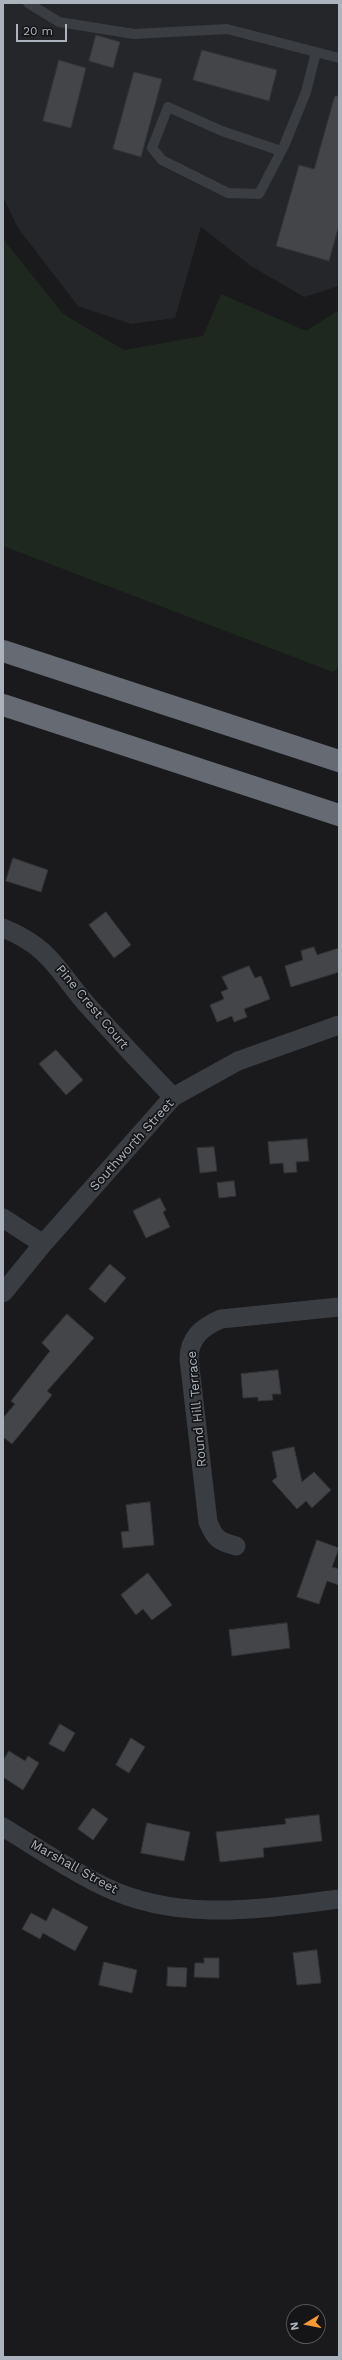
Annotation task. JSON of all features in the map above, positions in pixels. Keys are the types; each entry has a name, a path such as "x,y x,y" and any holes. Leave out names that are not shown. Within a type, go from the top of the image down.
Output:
{"highway":[{"path":"3,651 339,761"},
{"path":"3,705 339,815"}],"street":[{"name":"Pine Crest Court","path":"3,928 37,946 51,958 81,998 173,1097"},
{"name":"Southworth Street","path":"3,1293 43,1244 173,1097 238,1061 339,1025"},
{"path":"3,1218 43,1244"},
{"name":"Round Hill Terrace","path":"236,1546 220,1541 213,1533 208,1522 190,1359 192,1341 205,1328 221,1319 339,1307"},
{"name":"Marshall Street","path":"3,1827 103,1886 133,1897 167,1906 224,1911 339,1899"}],"lane":[{"path":"28,3 59,22 134,34 227,29 339,58"},
{"path":"281,150 222,131 168,107 152,148 162,160 228,193 259,194 281,150 306,92 316,52"}],"shaded area":[{"path":"3,3 339,3 339,286 304,297 251,266 201,227 175,318 131,324 78,306 18,228 3,197"},
{"path":"3,239 63,314 124,350 203,336 221,294 306,331 339,310 339,667 333,672 3,546"}],"building":[{"path":"96,35 120,42 113,68 89,61"},
{"path":"202,50 277,70 269,101 193,80"},
{"path":"59,60 86,68 71,128 43,121"},
{"path":"134,72 162,79 141,157 113,149"},
{"path":"335,96 339,96 339,225 329,261 276,246 299,165 314,169"},
{"path":"13,858 48,870 41,892 6,881"},
{"path":"106,912 131,945 114,958 89,925"},
{"path":"314,947 317,955 339,948 339,972 291,987 285,966 303,960 301,951"},
{"path":"249,966 255,978 261,976 270,999 244,1009 247,1017 234,1022 232,1016 217,1022 210,1005 224,999 221,992 228,989 222,977"},
{"path":"56,1050 83,1080 66,1095 39,1064"},
{"path":"307,1139 309,1161 296,1162 297,1172 284,1173 283,1163 270,1164 268,1142"},
{"path":"214,1147 217,1171 200,1173 197,1148"},
{"path":"234,1181 236,1196 219,1198 217,1183"},
{"path":"160,1198 166,1210 163,1212 170,1227 146,1238 133,1211"},
{"path":"110,1264 126,1278 105,1303 89,1289"},
{"path":"67,1314 94,1338 47,1391 52,1395 12,1444 3,1437 3,1418 15,1404 11,1401 50,1351 42,1343"},
{"path":"278,1370 281,1394 272,1394 273,1400 258,1401 258,1397 243,1398 241,1374"},
{"path":"294,1447 302,1482 314,1472 331,1490 312,1508 306,1501 297,1509 272,1481 277,1477 272,1452"},
{"path":"150,1502 154,1545 123,1548 121,1532 129,1531 126,1505"},
{"path":"317,1540 339,1548 332,1567 339,1569 339,1585 327,1581 319,1604 297,1597"},
{"path":"148,1573 172,1605 152,1620 143,1609 136,1615 121,1595"},
{"path":"287,1623 290,1648 232,1656 229,1630"},
{"path":"60,1724 75,1733 64,1752 49,1744"},
{"path":"131,1738 145,1747 129,1773 116,1765"},
{"path":"9,1751 25,1761 28,1756 39,1763 23,1790 3,1777 3,1761"},
{"path":"93,1808 108,1819 93,1840 78,1829"},
{"path":"319,1815 322,1841 263,1848 264,1857 220,1862 216,1832 286,1824 285,1819"},
{"path":"147,1823 190,1832 184,1861 141,1853"},
{"path":"53,1908 88,1927 75,1951 43,1933 40,1939 22,1929 31,1913 46,1921"},
{"path":"317,1950 321,1983 297,1985 293,1953"},
{"path":"204,1958 219,1958 219,1978 194,1977 195,1963 204,1963"},
{"path":"104,1962 137,1970 132,1993 99,1985"},
{"path":"168,1967 187,1968 186,1987 167,1986"}]}
